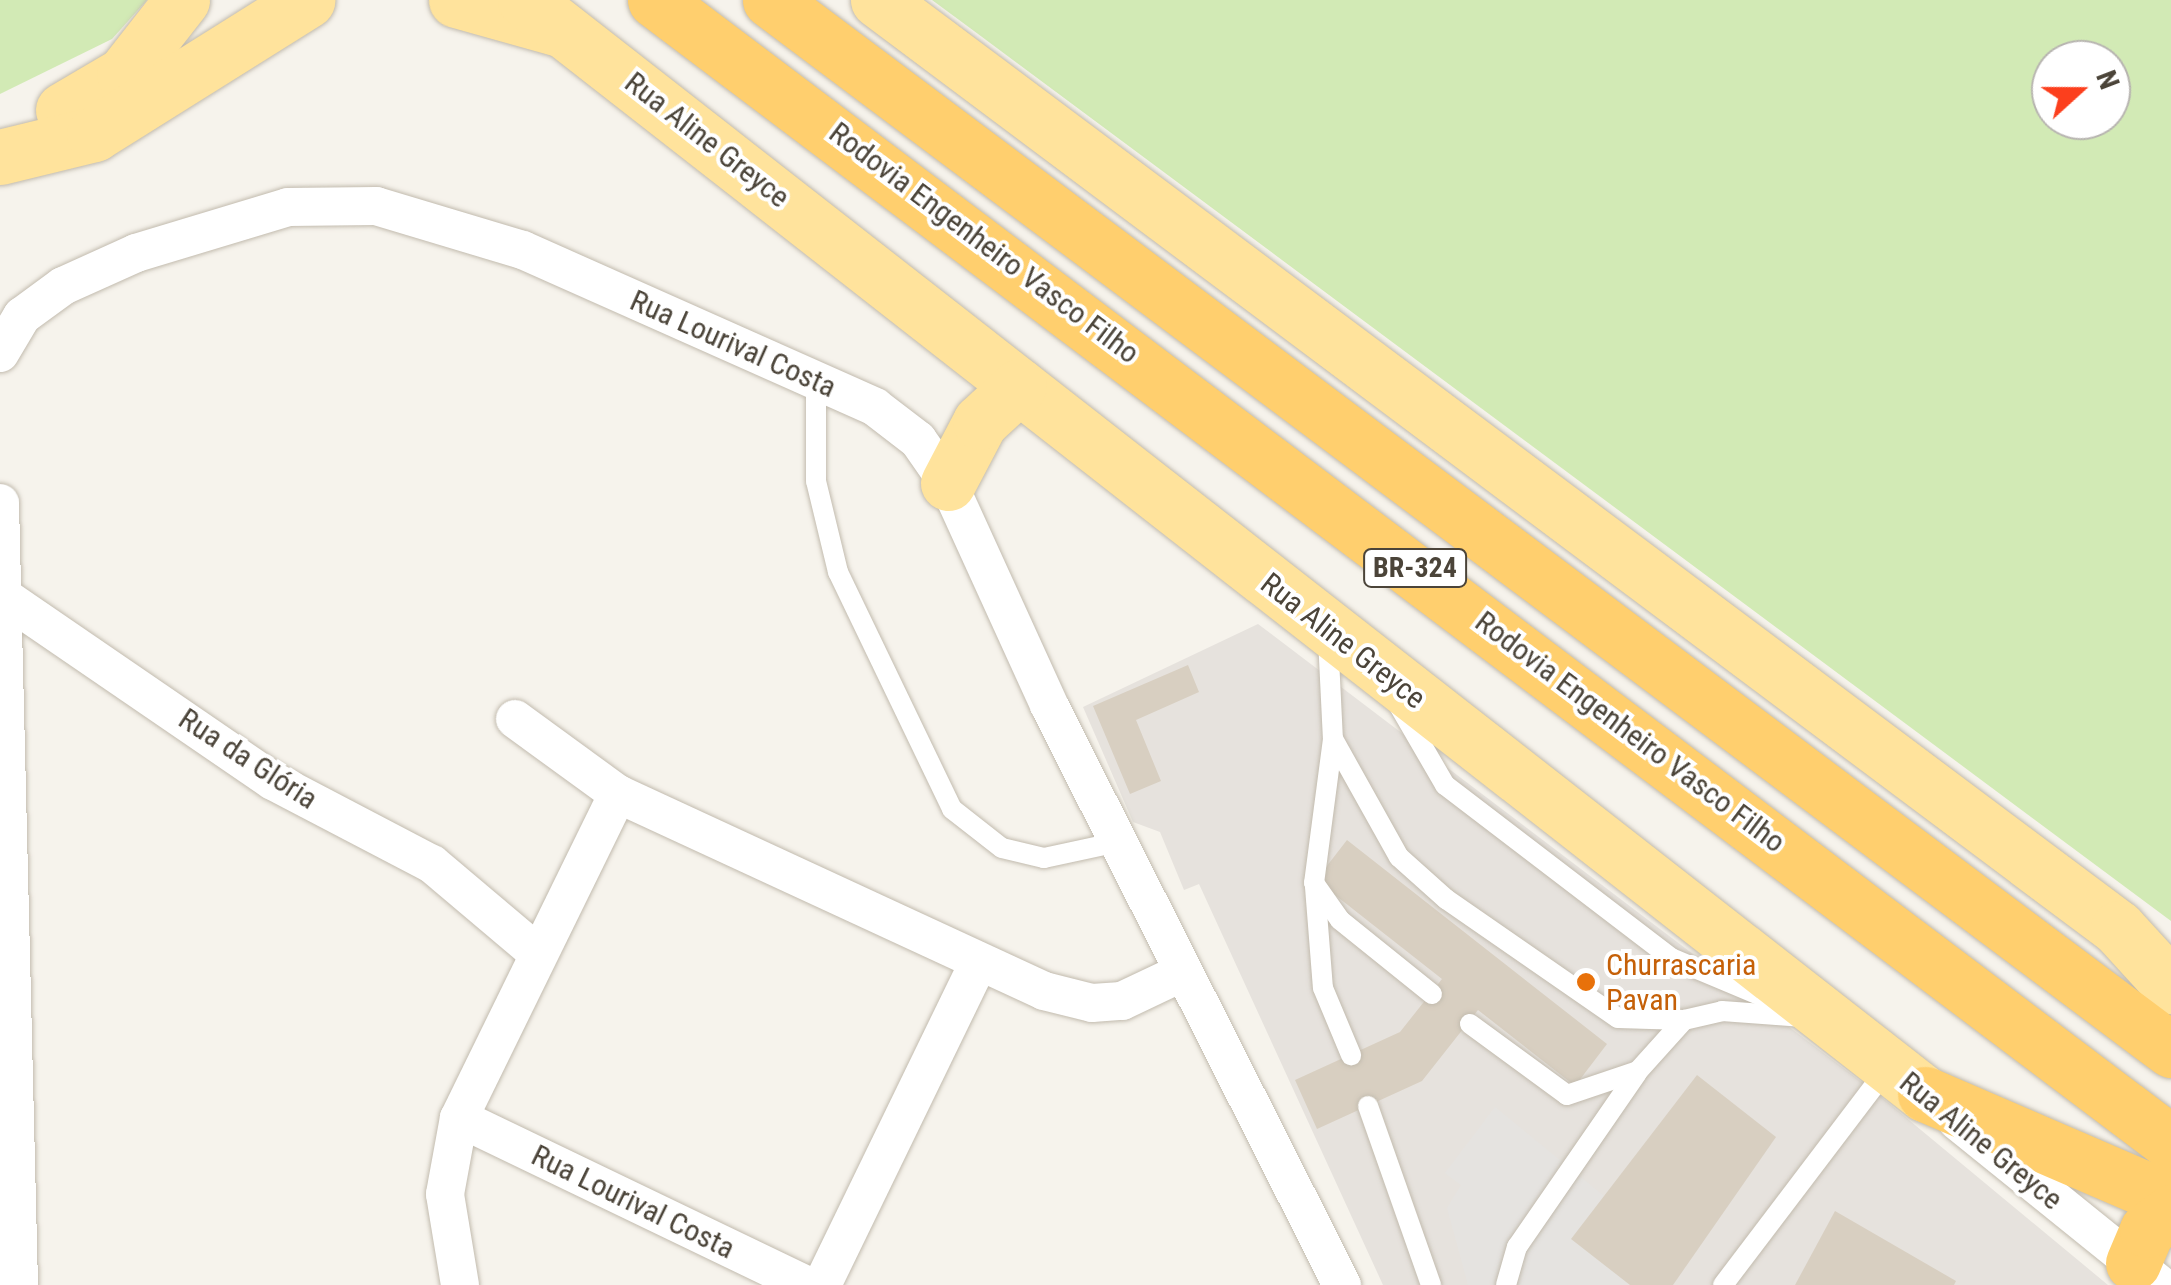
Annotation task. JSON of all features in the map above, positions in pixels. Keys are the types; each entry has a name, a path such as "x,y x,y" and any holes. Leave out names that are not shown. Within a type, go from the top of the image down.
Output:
{"highway":[{"name":"Rodovia Engenheiro Vasco Filho","path":"655,0 2171,1143"},
{"name":"BR-324","path":"770,0 2171,1050"},
{"path":"1908,1080 2171,1200"},
{"path":"2146,1274 2147,1230 2171,1212"}],"main road":[{"path":"0,123 44,118 95,97 151,46 182,0"},
{"path":"0,157 94,134 308,0"},
{"path":"456,0 572,33"},
{"name":"Rua Aline Greyce","path":"525,0 1328,628 1815,1018 1908,1080"},
{"path":"878,0 2118,928 2171,986"},
{"path":"948,483 980,422 1020,386"}],"street":[{"name":"Rua Lourival Costa","path":"0,353 22,316 63,286 136,253 288,207 376,206 523,250 875,407 918,440 948,483 1118,842 1342,1285"},
{"path":"0,503 4,577 5,1137 19,1285"},
{"name":"Rua da Glória","path":"4,577 273,782 432,864 536,952"},
{"path":"515,719 618,794 978,964 1092,1003 1122,1001 1183,972"},
{"path":"460,1285 445,1194 460,1118 536,952 618,794"},
{"path":"822,1285 978,964"},
{"name":"Rua Aline Greyce","path":"1908,1080 2146,1274"},
{"name":"Rua Lourival Costa","path":"460,1118 806,1285"}],"lane":[{"path":"816,382 816,482 838,572 952,809 1002,848 1044,858 1118,842"},
{"path":"1328,628 1333,739 1314,883 1323,988 1350,1055"},
{"path":"1333,739 1400,857 1446,899 1618,1018 1684,1020 1722,1011 1815,1018"},
{"path":"1314,883 1340,920 1432,994"},
{"path":"1506,1285 1517,1247 1638,1071 1684,1020"},
{"path":"1470,1024 1567,1095 1638,1071"},
{"path":"1723,1285 1908,1080"},
{"path":"1368,1106 1431,1285"}],"shaded area":[{"path":"1258,624 1880,1096 2108,1285 1383,1285 1199,884 1184,890 1160,832 1133,822 1083,707"},
{"path":"1495,1107 1604,1196 1572,1239 1630,1285 1468,1285 1447,1208 1461,1185 1445,1173"}],"green space":[{"path":"0,0 147,0 112,39 0,94"},
{"path":"932,0 2171,0 2171,921"}],"building":[{"path":"1188,665 1199,692 1136,720 1161,781 1130,794 1093,706"},
{"path":"1347,840 1607,1044 1575,1086 1478,1010 1422,1081 1317,1129 1295,1080 1400,1032 1442,979 1316,880"},
{"path":"1697,1075 1776,1137 1673,1285 1630,1285 1571,1239"},
{"path":"1835,1211 1956,1281 1954,1285 1795,1285"}],"place":[{"name":"Churrascaria Pavan","path":"1586,982"}]}
